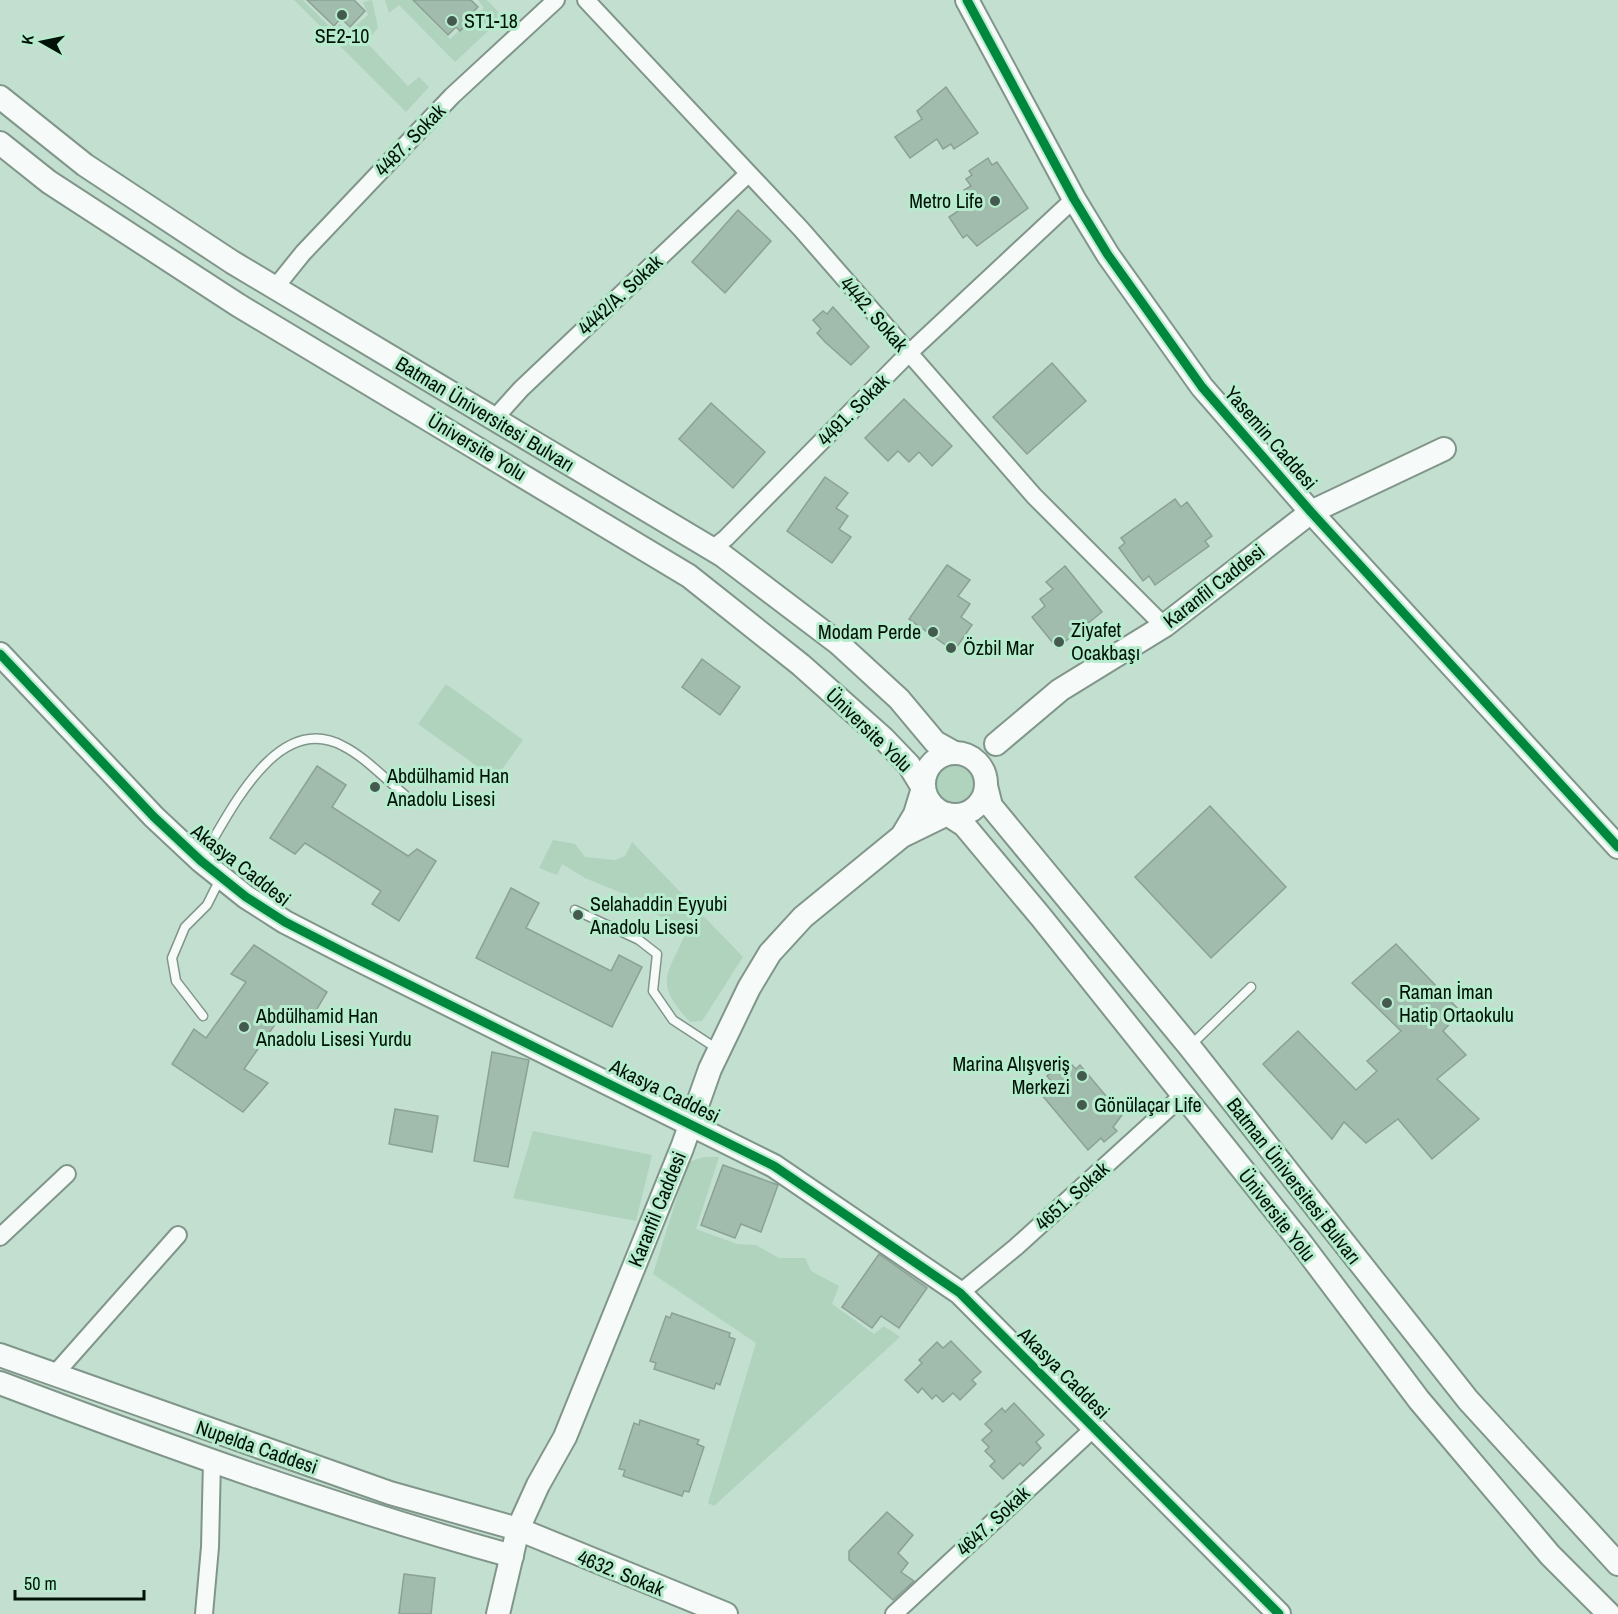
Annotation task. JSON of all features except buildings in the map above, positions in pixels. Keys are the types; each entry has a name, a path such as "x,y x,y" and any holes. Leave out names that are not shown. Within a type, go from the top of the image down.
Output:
{"street":[{"name":"4487. Sokak","path":"274,289 303,253 452,96 556,0"},
{"name":"4442. Sokak","path":"586,0 748,174 1034,496 1164,626"},
{"name":"Yasemin Caddesi","path":"967,0 1074,199 1108,255 1202,387 1311,512 1618,847"},
{"name":"Batman Üniversitesi Bulvarı","path":"0,97 85,165 274,289 712,549 838,644 899,699 935,742 959,753"},
{"name":"Üniversite Yolu","path":"0,143 49,182 238,305 689,576 801,665 875,731 909,765 923,788"},
{"name":"4442/A. Sokak","path":"494,419 521,389 748,174"},
{"name":"4491. Sokak","path":"712,549 726,538 909,353 1074,199"},
{"name":"Karanfil Caddesi","path":"996,744 1060,690 1164,626 1311,512 1444,449"},
{"name":"Akasya Caddesi","path":"0,654 154,817 201,861 246,897 295,927 774,1166 960,1293 1279,1614"},
{"path":"923,788 932,806 947,814 960,815 970,812 983,797 996,744"},
{"path":"902,836 915,814 927,768 943,754 983,750 996,744"},
{"path":"959,753 973,758 986,781"},
{"name":"Batman Üniversitesi Bulvarı","path":"986,781 991,806 1189,1046 1468,1400 1618,1564"},
{"name":"Üniversite Yolu","path":"947,814 964,825 1033,908 1298,1239 1419,1400 1550,1556 1609,1614"},
{"path":"902,836 947,814"},
{"name":"Karanfil Caddesi","path":"498,1614 518,1529 538,1485 566,1437 719,1050 770,953 804,917 902,836"},
{"name":"4651. Sokak","path":"960,1293 1016,1247 1182,1096"},
{"path":"0,1237 67,1174"},
{"path":"54,1375 178,1235"},
{"name":"Nupelda Caddesi","path":"0,1355 390,1493 518,1529"},
{"name":"Nupelda Caddesi","path":"0,1383 212,1461 397,1525 512,1556"},
{"name":"4647. Sokak","path":"894,1614 1093,1429"},
{"path":"204,1614 210,1547 212,1461"},
{"name":"4632. Sokak","path":"518,1529 726,1614"}],"lane":[{"path":"201,861 239,797 273,754 298,740 321,737 344,746 405,795"},
{"path":"203,1016 176,981 172,958 185,927 207,905 221,877"},
{"path":"575,910 639,940 657,954 653,991 673,1020 719,1050"},
{"path":"1189,1046 1251,987"}],"green space":[{"path":"294,0 303,0 332,29 340,24 345,31 351,30 368,15 363,2 372,0 378,28 366,42 408,86 419,77 429,87 406,112"},
{"path":"385,0 412,0 450,39 484,8 478,0 487,0 503,17 455,62 399,5 389,13"},
{"path":"446,684 523,740 495,779 418,724"},
{"path":"954,761 970,768 977,784 970,800 954,807 938,800 931,784 938,768"},
{"path":"553,840 575,844 585,857 615,860 625,856 632,842 743,957 702,1021 690,1022 678,1008 667,987 669,969 686,932 624,894 585,878 562,864 557,875 539,868"},
{"path":"533,1131 652,1155 636,1221 513,1198"},
{"path":"704,1157 719,1157 696,1229 737,1244 756,1245 779,1258 805,1258 811,1271 839,1286 832,1304 874,1334 884,1326 900,1337 714,1506 708,1503 756,1343 653,1274 688,1162"}],"cycle path":[{"path":"967,0 1074,199 1108,255 1202,387 1311,512 1618,847"},
{"path":"0,654 154,817 201,861 246,897 285,922 351,956 774,1166 960,1293 1279,1614"}],"place":[{"name":"SE2-10","path":"342,15"},
{"name":"ST1-18","path":"452,21"},
{"name":"Metro Life","path":"995,201"},
{"name":"Modam Perde","path":"933,632"},
{"name":"Ziyafet Ocakbaşı","path":"1059,642"},
{"name":"Özbil Mar","path":"951,648"},
{"name":"Abdülhamid Han Anadolu Lisesi","path":"375,787"},
{"name":"Selahaddin Eyyubi Anadolu Lisesi","path":"578,915"},
{"name":"Raman İman Hatip Ortaokulu","path":"1387,1003"},
{"name":"Abdülhamid Han Anadolu Lisesi Yurdu","path":"244,1027"},
{"name":"Marina Alışveriş Merkezi","path":"1082,1076"},
{"name":"Gönülaçar Life","path":"1082,1105"}]}
